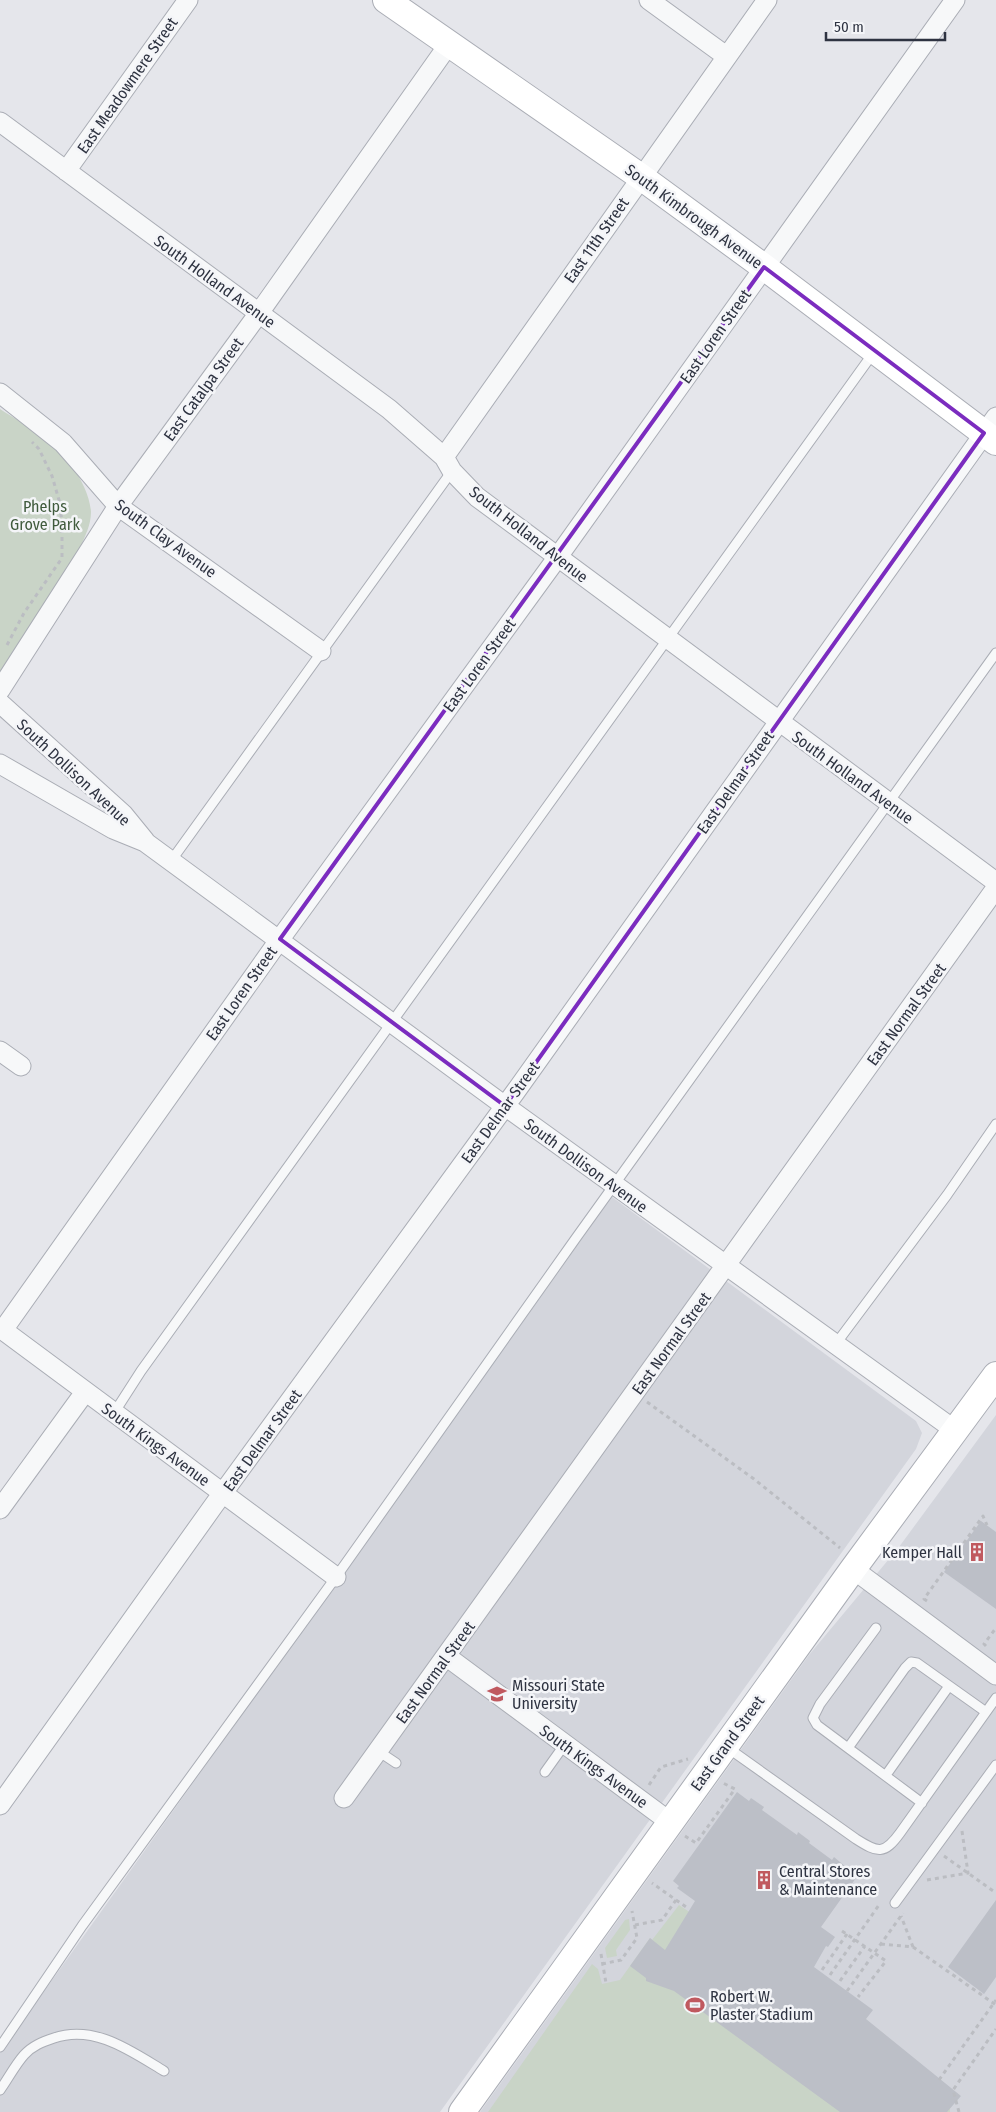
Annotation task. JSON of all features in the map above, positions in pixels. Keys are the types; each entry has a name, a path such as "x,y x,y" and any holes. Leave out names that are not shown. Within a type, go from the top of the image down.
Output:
{"main road":[{"name":"South Kimbrough Avenue","path":"386,0 641,177 875,350 992,431"},
{"name":"East Grand Street","path":"462,2112 676,1828 725,1746 847,1558 956,1431 996,1375"}],"street":[{"name":"East Meadowmere Street","path":"66,171 188,0"},
{"path":"649,0 726,56"},
{"name":"East 11th Street","path":"448,464 641,177 767,0"},
{"name":"East Loren Street","path":"1,1329 280,939 557,558 955,0"},
{"name":"East Catalpa Street","path":"0,690 118,506 449,44"},
{"name":"South Holland Avenue","path":"0,122 389,409 448,464 477,497 996,882"},
{"name":"South Clay Avenue","path":"0,393 63,443 118,506 322,651"},
{"name":"East Delmar Street","path":"0,1805 223,1493 505,1106 778,722 992,431"},
{"name":"South Dollison Avenue","path":"0,703 123,814 146,842 725,1266 956,1431"},
{"name":"South Dollison Avenue","path":"0,764 113,829 146,842"},
{"name":"East Normal Street","path":"344,1798 996,888"},
{"path":"0,1051 22,1066"},
{"name":"South Kings Avenue","path":"1,1329 336,1578"},
{"path":"1,1505 85,1392"},
{"path":"847,1558 996,1675"},
{"name":"South Kings Avenue","path":"446,1656 676,1828"}],"lane":[{"path":"114,1413 146,1363 393,1024 875,350"},
{"path":"171,861 322,651 448,464"},
{"path":"0,2047 82,1926 336,1578 996,653"},
{"path":"835,1345 947,1195 996,1124"},
{"path":"876,1628 820,1704 813,1718 817,1725 922,1802"},
{"path":"848,1748 904,1668 911,1662 917,1662 986,1712"},
{"path":"886,1775 950,1686"},
{"path":"725,1746 873,1850 883,1850 892,1845 996,1698"},
{"path":"545,1772 565,1744"},
{"path":"378,1751 396,1762"},
{"path":"895,1903 996,1765"},
{"path":"0,2090 24,2055 38,2043 67,2033 94,2036 117,2043 164,2071"}],"path":[{"path":"4,651 24,613 62,558 62,522 57,492 52,476 39,449 28,438"},
{"path":"634,1394 754,1479 847,1558"},
{"path":"924,1599 983,1516 986,1525"},
{"path":"990,1649 984,1644 996,1628"},
{"path":"649,1785 661,1767 688,1759"},
{"path":"676,1828 696,1843 735,1789 720,1782"},
{"path":"962,1831 968,1873"},
{"path":"944,1856 996,1893"},
{"path":"927,1880 968,1873"},
{"path":"649,1881 689,1909"},
{"path":"635,1925 662,1920 676,1900"},
{"path":"602,1964 621,1960 637,1938 631,1905"},
{"path":"830,1975 880,1905"},
{"path":"901,1916 913,1947"},
{"path":"842,1931 886,1961 858,1997"},
{"path":"822,1970 847,1934"},
{"path":"880,1944 913,1947 995,2003 939,2080"},
{"path":"840,1981 865,1946"},
{"path":"600,1949 606,1983"},
{"path":"847,1991 874,1952"},
{"path":"959,2112 953,2090 996,2029"}],"highlighted area":[{"path":"764,267 984,433 505,1106 280,939"}],"shaded area":[{"name":"Missouri State University","path":"612,1197 916,1421 922,1433 916,1449 440,2112 0,2112 0,2053"},
{"path":"996,1415 996,2112 480,2112 809,1655 899,1547"}],"green space":[{"name":"Phelps Grove Park","path":"0,409 39,433 57,448 80,478 89,501 91,517 80,548 0,675"},
{"name":"Robert W. Plaster Stadium","path":"679,1905 761,1960 950,2095 950,2112 488,2112 592,1964 598,1969 602,1984 620,1980 650,1938 652,1940"},
{"path":"629,1919 630,1930 616,1950 617,1956 607,1958 605,1948 625,1920"}],"building":[{"name":"Kemper Hall","path":"981,1521 996,1532 996,1609 944,1572"},
{"path":"737,1792 749,1801 751,1798 764,1807 762,1810 797,1835 798,1832 832,1860 834,1857 846,1867 844,1869 856,1878 821,1927 835,1937 828,1947 826,1946 814,1967 873,2010 866,2019 961,2096 947,2112 840,2112 674,1991 646,1981 646,1978 630,1966 650,1938 665,1950 695,1901 677,1888 679,1886 673,1881"},
{"path":"996,1900 996,1977 984,1994 948,1967"}],"place":[{"name":"Kemper Hall","path":"977,1552"},
{"name":"Missouri State University","path":"497,1694"},
{"name":"Central Stores & Maintenance","path":"764,1880"},
{"name":"Robert W. Plaster Stadium","path":"695,2005"}]}
